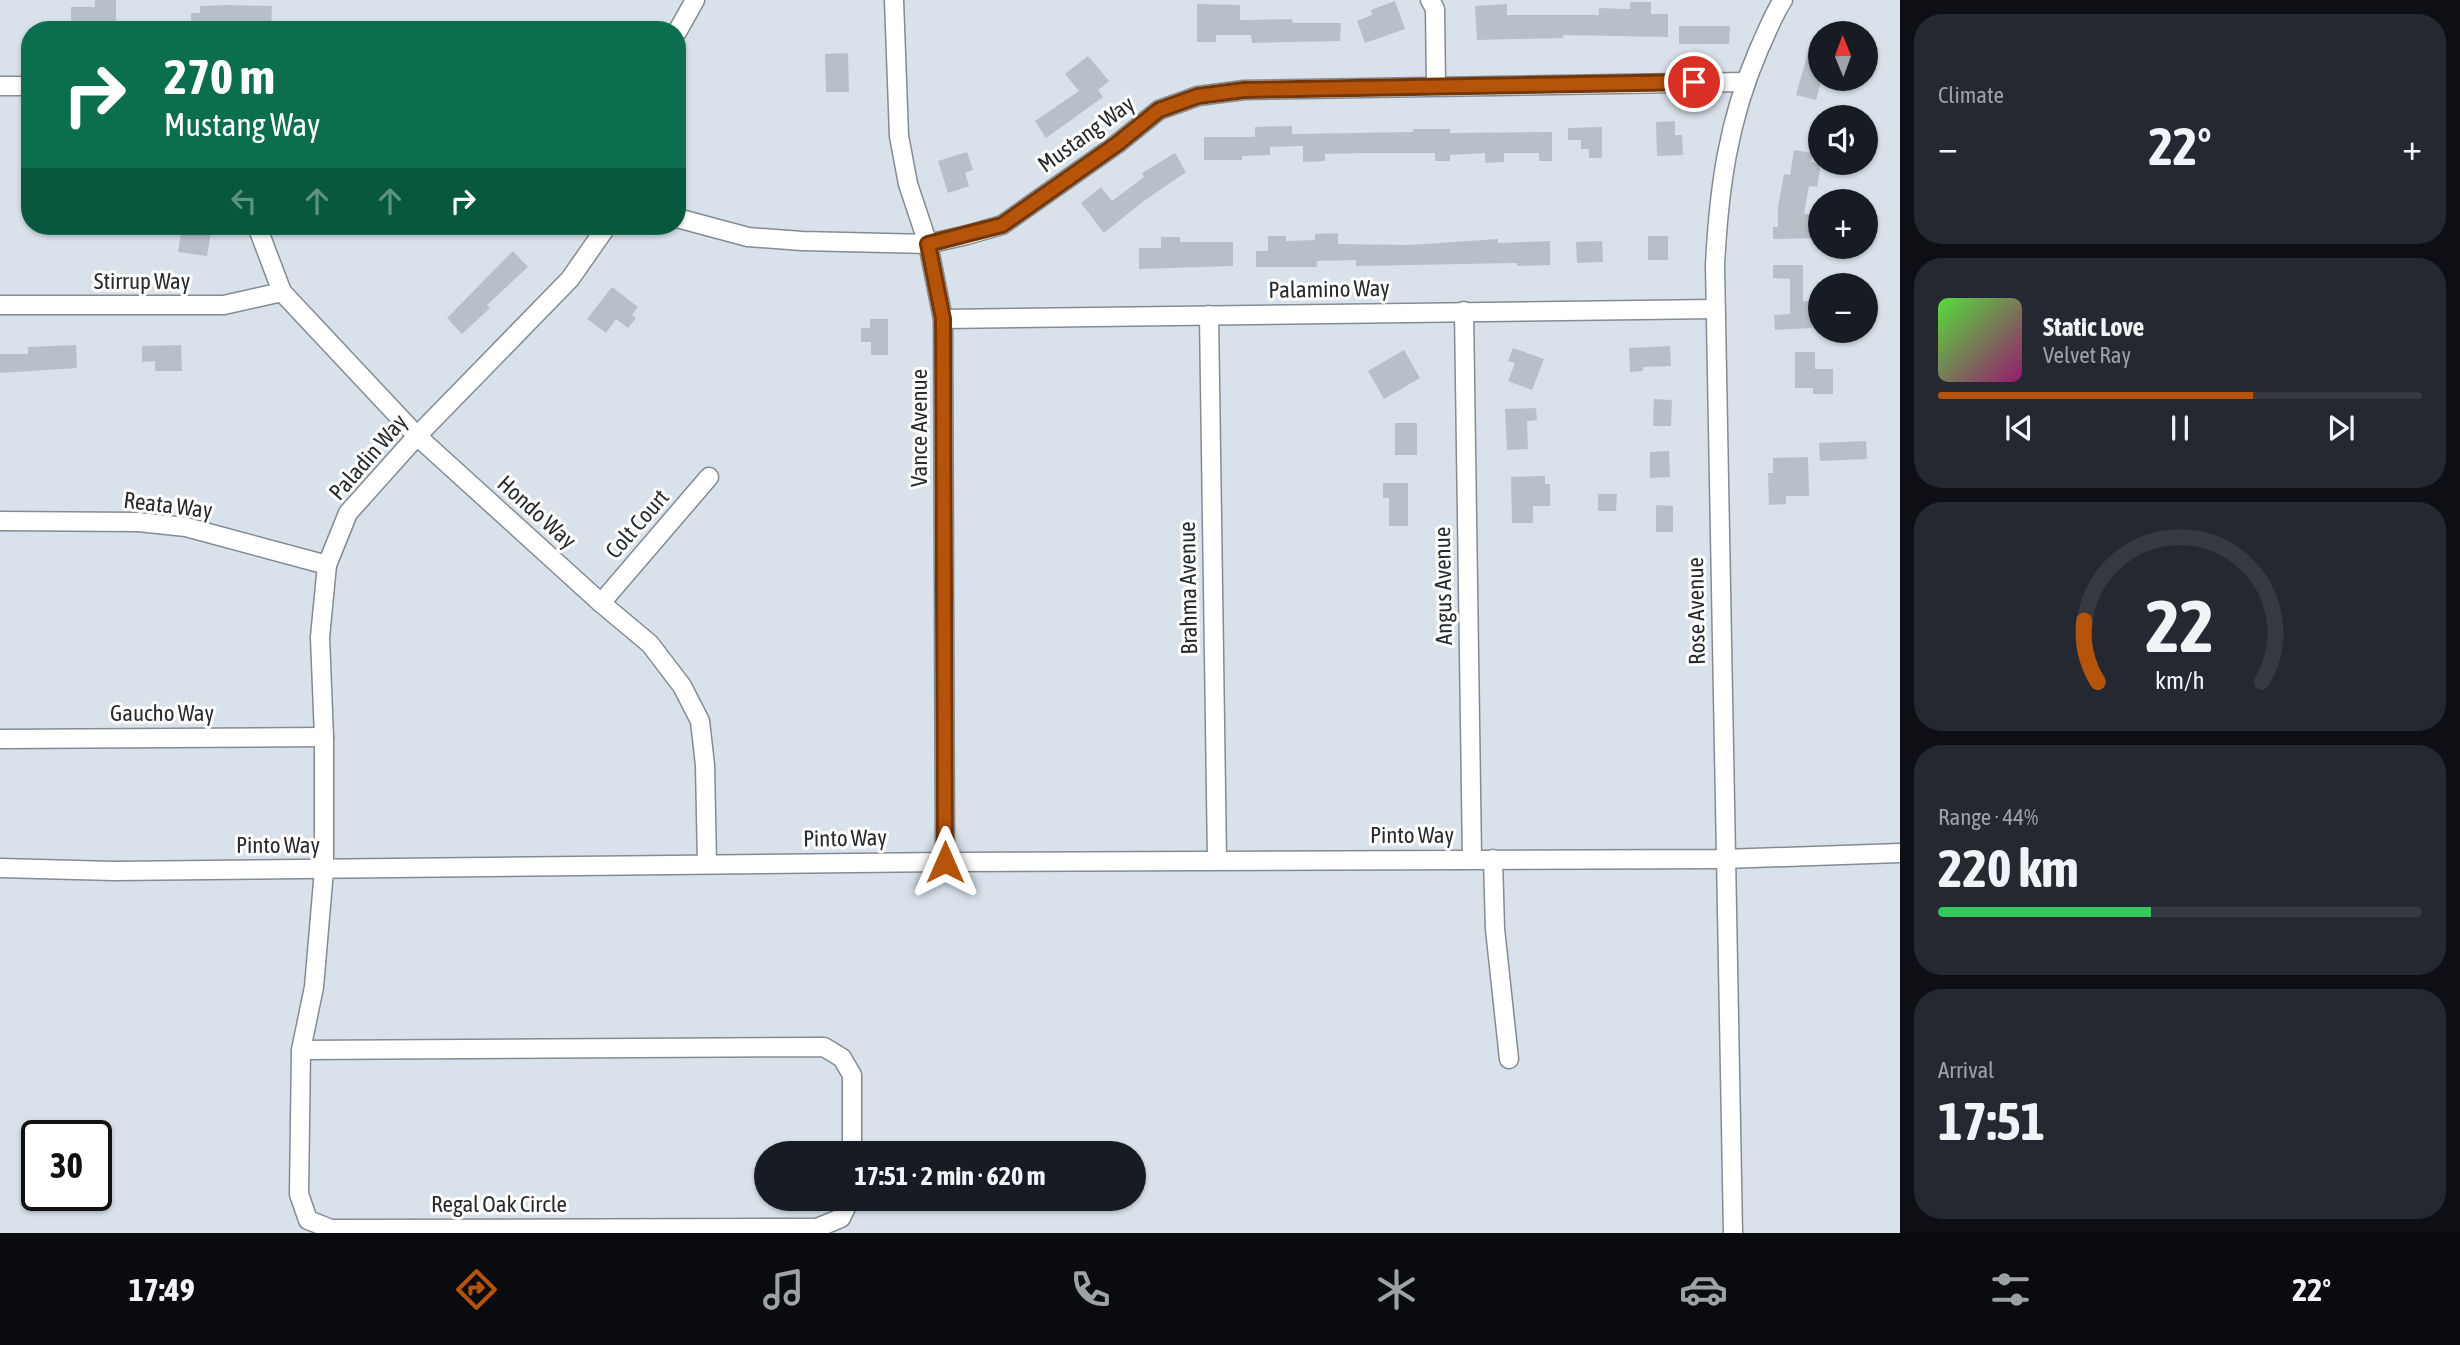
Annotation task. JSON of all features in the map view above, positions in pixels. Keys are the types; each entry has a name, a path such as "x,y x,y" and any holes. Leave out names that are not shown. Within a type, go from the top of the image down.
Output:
{"street":[{"path":"683,21 695,0"},
{"name":"Vance Avenue","path":"894,0 899,136 908,184 928,244 943,319 945,862"},
{"path":"1430,0 1434,9 1436,86"},
{"name":"Rose Avenue","path":"1733,1233 1715,309 1718,199 1725,159 1745,82 1775,12 1783,0"},
{"name":"Mustang Way","path":"686,220 748,237 928,244 1002,225 1117,144 1159,110 1198,96 1244,90 1745,82"},
{"path":"0,86 21,86"},
{"name":"Hondo Way","path":"260,235 282,292 417,436 650,644 682,686 700,721 705,765 707,864"},
{"name":"Paladin Way","path":"324,870 324,737 320,637 327,565 348,513 417,436 570,279 601,235"},
{"name":"Stirrup Way","path":"0,305 224,305 282,292"},
{"name":"Palamino Way","path":"943,319 1715,309"},
{"name":"Angus Avenue","path":"1464,311 1472,859"},
{"name":"Brahma Avenue","path":"1209,315 1217,860"},
{"name":"Colt Court","path":"601,603 709,477"},
{"name":"Reata Way","path":"0,521 138,522 186,527 327,565"},
{"name":"Gaucho Way","path":"0,739 324,737"},
{"name":"Pinto Way","path":"0,868 114,871 324,870 945,862 1724,859 1900,853"},
{"path":"1493,859 1495,929 1509,1059"},
{"name":"Regal Oak Circle","path":"324,870 314,987 301,1050 299,1194 308,1220 331,1229 817,1228 841,1218 844,1211"},
{"path":"301,1050 824,1047 842,1058 852,1075 852,1141"}],"building":[{"path":"95,0 116,0 116,21 71,21 71,7 95,7"},
{"path":"1395,1 1405,29 1365,43 1357,21 1372,15 1371,10"},
{"path":"1630,2 1651,2 1651,14 1668,14 1668,37 1563,35 1563,38 1477,40 1475,6 1507,4 1507,15 1599,15 1599,8 1630,9"},
{"path":"1197,4 1240,5 1240,20 1292,19 1293,23 1341,23 1340,41 1252,43 1251,35 1216,35 1216,42 1197,42"},
{"path":"200,6 272,6 271,21 191,21 191,13 200,13"},
{"path":"1679,26 1730,26 1729,44 1679,44"},
{"path":"1808,52 1808,91 1819,91 1816,100 1796,95"},
{"path":"848,53 849,92 826,92 825,54"},
{"path":"1088,56 1109,81 1098,90 1103,97 1046,138 1035,121 1079,91 1065,74"},
{"path":"1675,121 1675,135 1682,135 1683,155 1657,156 1656,122"},
{"path":"1292,126 1292,134 1413,132 1413,129 1450,129 1450,133 1552,132 1552,161 1539,161 1539,153 1504,153 1504,162 1485,163 1485,153 1450,155 1450,161 1435,161 1435,153 1361,153 1325,154 1325,161 1303,162 1303,146 1270,147 1270,155 1242,156 1242,160 1204,160 1204,137 1255,137 1255,127"},
{"path":"1602,127 1602,158 1589,158 1589,149 1581,149 1581,140 1568,140 1568,128"},
{"path":"1794,150 1808,152 1808,175 1819,175 1817,187 1809,186 1808,189 1804,214 1808,214 1808,238 1773,239 1773,227 1778,227 1778,207 1784,174 1790,175"},
{"path":"967,152 973,170 965,173 969,186 948,193 938,161"},
{"path":"1175,153 1186,172 1104,233 1081,203 1101,187 1112,201 1144,177 1142,173"},
{"path":"1338,233 1338,244 1409,245 1498,239 1498,243 1550,241 1550,265 1517,266 1517,263 1356,266 1356,260 1317,261 1317,267 1256,267 1256,251 1268,251 1268,236 1286,236 1286,241 1315,240 1315,234"},
{"path":"181,235 210,235 207,256 178,252"},
{"path":"1648,236 1668,236 1668,260 1648,260"},
{"path":"1161,237 1180,237 1180,242 1233,242 1233,266 1139,269 1139,248 1161,248"},
{"path":"1602,241 1603,262 1577,263 1576,242"},
{"path":"513,251 528,267 487,305 490,308 462,334 447,318"},
{"path":"1773,265 1803,265 1803,301 1808,301 1808,328 1775,330 1774,315 1790,314 1790,279 1773,278"},
{"path":"612,287 638,307 632,315 636,318 628,328 616,319 606,333 587,319"},
{"path":"870,319 888,319 888,355 871,355 871,342 861,342 861,328 870,328"},
{"path":"76,345 77,368 0,373 0,354 28,354 28,347"},
{"path":"181,345 182,371 155,371 155,361 142,362 142,346"},
{"path":"1670,346 1671,366 1643,367 1643,371 1630,372 1629,348"},
{"path":"1513,348 1544,359 1532,390 1508,381 1515,363 1508,361"},
{"path":"1404,350 1420,378 1384,399 1368,371"},
{"path":"1795,352 1815,352 1815,369 1833,369 1833,394 1813,394 1813,388 1795,388"},
{"path":"1654,399 1672,400 1671,426 1653,426"},
{"path":"1536,408 1537,420 1527,421 1528,449 1507,450 1505,409"},
{"path":"1395,423 1417,423 1417,455 1395,455"},
{"path":"1866,441 1867,459 1820,461 1819,443"},
{"path":"1669,451 1670,477 1650,478 1650,452"},
{"path":"1808,457 1809,496 1786,496 1786,504 1769,505 1768,473 1773,473 1773,458"},
{"path":"1545,476 1545,484 1550,484 1550,506 1533,506 1533,523 1512,523 1511,477"},
{"path":"1383,483 1408,483 1408,526 1389,526 1389,498 1383,498"},
{"path":"1598,494 1617,494 1616,511 1598,511"},
{"path":"1656,505 1673,506 1673,532 1656,532"}],"route":[{"path":"945,862 943,319 928,244 1002,225 1117,144 1159,110 1198,96 1244,90 1694,82"}]}
